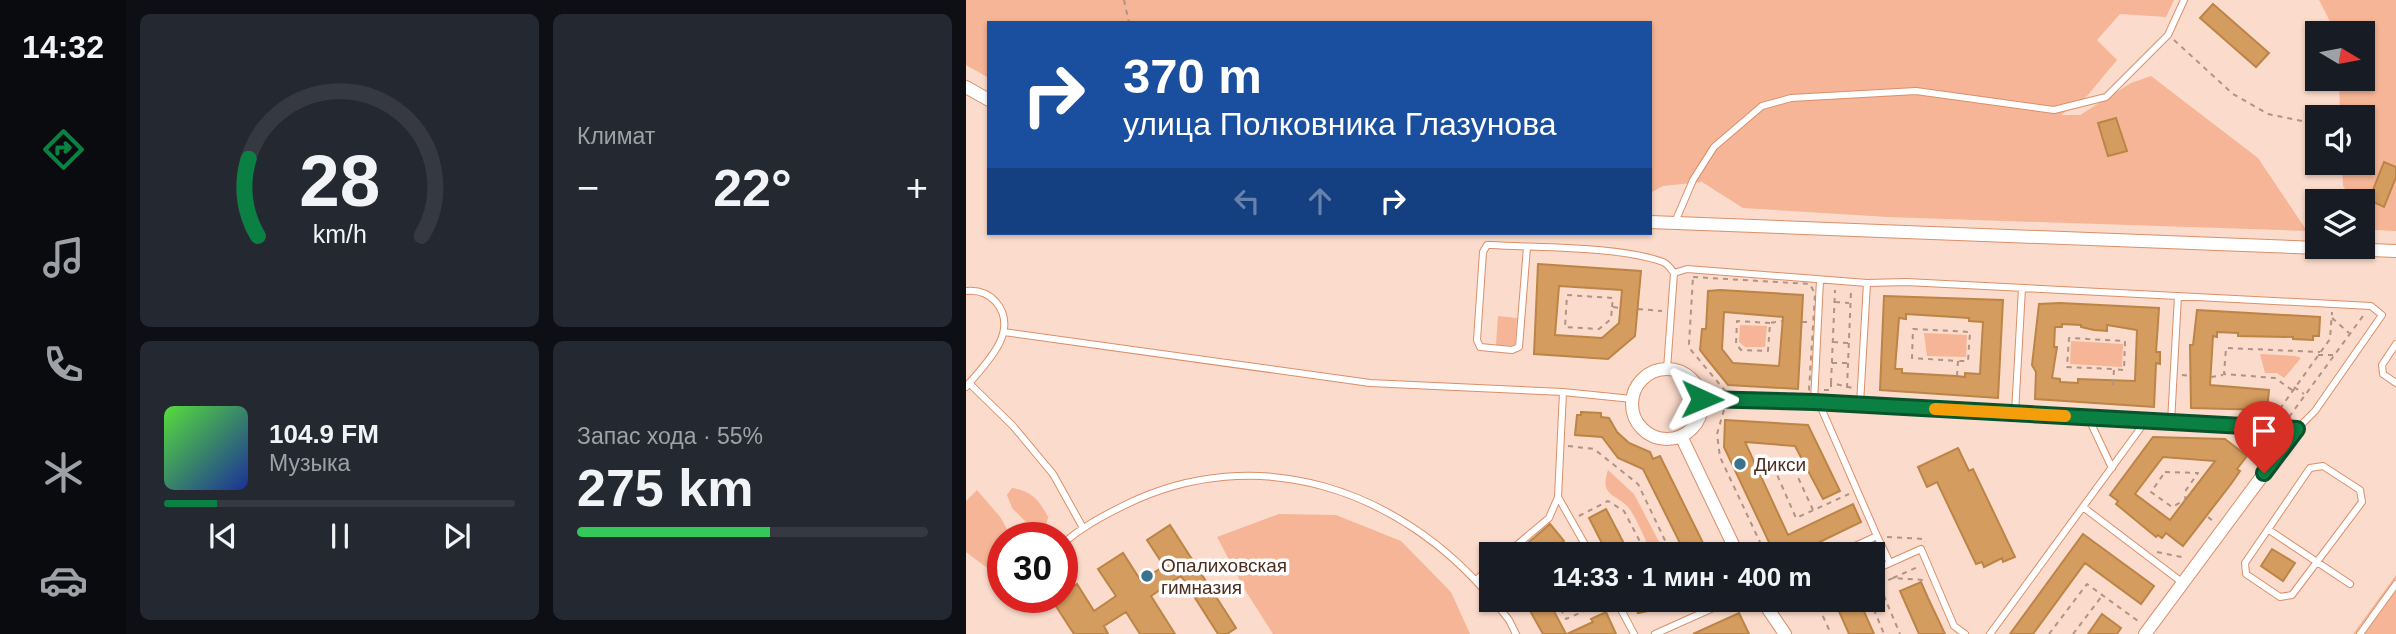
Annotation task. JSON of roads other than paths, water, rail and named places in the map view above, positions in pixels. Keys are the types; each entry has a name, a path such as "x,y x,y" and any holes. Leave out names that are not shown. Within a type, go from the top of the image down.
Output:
{"street":[{"path":"966,87 987,99"},
{"path":"1652,222 2396,251"},
{"path":"1667,369 1689,376 1700,390 1702,399 1700,417 1689,432 1662,439 1646,432 1635,417 1632,399 1634,390 1646,376 1667,369"},
{"path":"1702,399 1814,396 1860,398 2015,413 2230,425 2276,424 2297,429 2183,583 2142,631"},
{"path":"1681,436 1732,542"},
{"path":"1770,612 1785,634"}],"lane":[{"path":"1675,222 1693,180 1714,147 1762,106 1791,98 1916,91 2054,110 2106,97 2168,35 2184,0"},
{"path":"1527,247 1519,346 1513,350 1480,346 1477,340 1484,248 1491,245 1527,247 1622,254 1667,263 1674,273 1674,312 1667,369"},
{"path":"1674,273 1687,269 1808,277 1818,286 1866,287 1906,282 2371,306 2382,315 2315,411 2297,429"},
{"path":"1818,286 1814,396 1881,537 1890,563"},
{"path":"1860,398 1866,287"},
{"path":"2015,413 2022,288"},
{"path":"966,291 985,294 997,304 1004,317 1004,332 998,346 968,385 1013,426 1053,474 1082,526"},
{"path":"2171,422 2178,296"},
{"path":"1004,332 1370,383 1563,392 1632,399"},
{"path":"2396,344 2382,365 2383,374 2396,383"},
{"path":"1520,542 1549,518 1558,497 1563,392"},
{"path":"2088,417 2112,468"},
{"path":"1990,634 2146,421"},
{"path":"2323,466 2360,490 2362,502 2292,595 2280,597 2246,574 2245,563 2269,530 2311,468 2323,466"},
{"path":"1078,530 1157,489 1219,477 1278,477 1326,486 1383,509 1437,542 1479,584"},
{"path":"1558,497 1584,542"},
{"path":"2083,508 2183,583"},
{"path":"2269,530 2350,584"},
{"path":"1868,542 1881,537"},
{"path":"1885,566 1922,549 1954,626 1965,634"},
{"path":"2360,634 2396,584"},
{"path":"1503,612 1516,634"},
{"path":"1622,612 1634,634"},
{"path":"1655,634 1704,612"}],"place":[{"name":"Дикси","path":"1740,464"},
{"name":"Опалиховская гимназия","path":"1147,576"}]}
